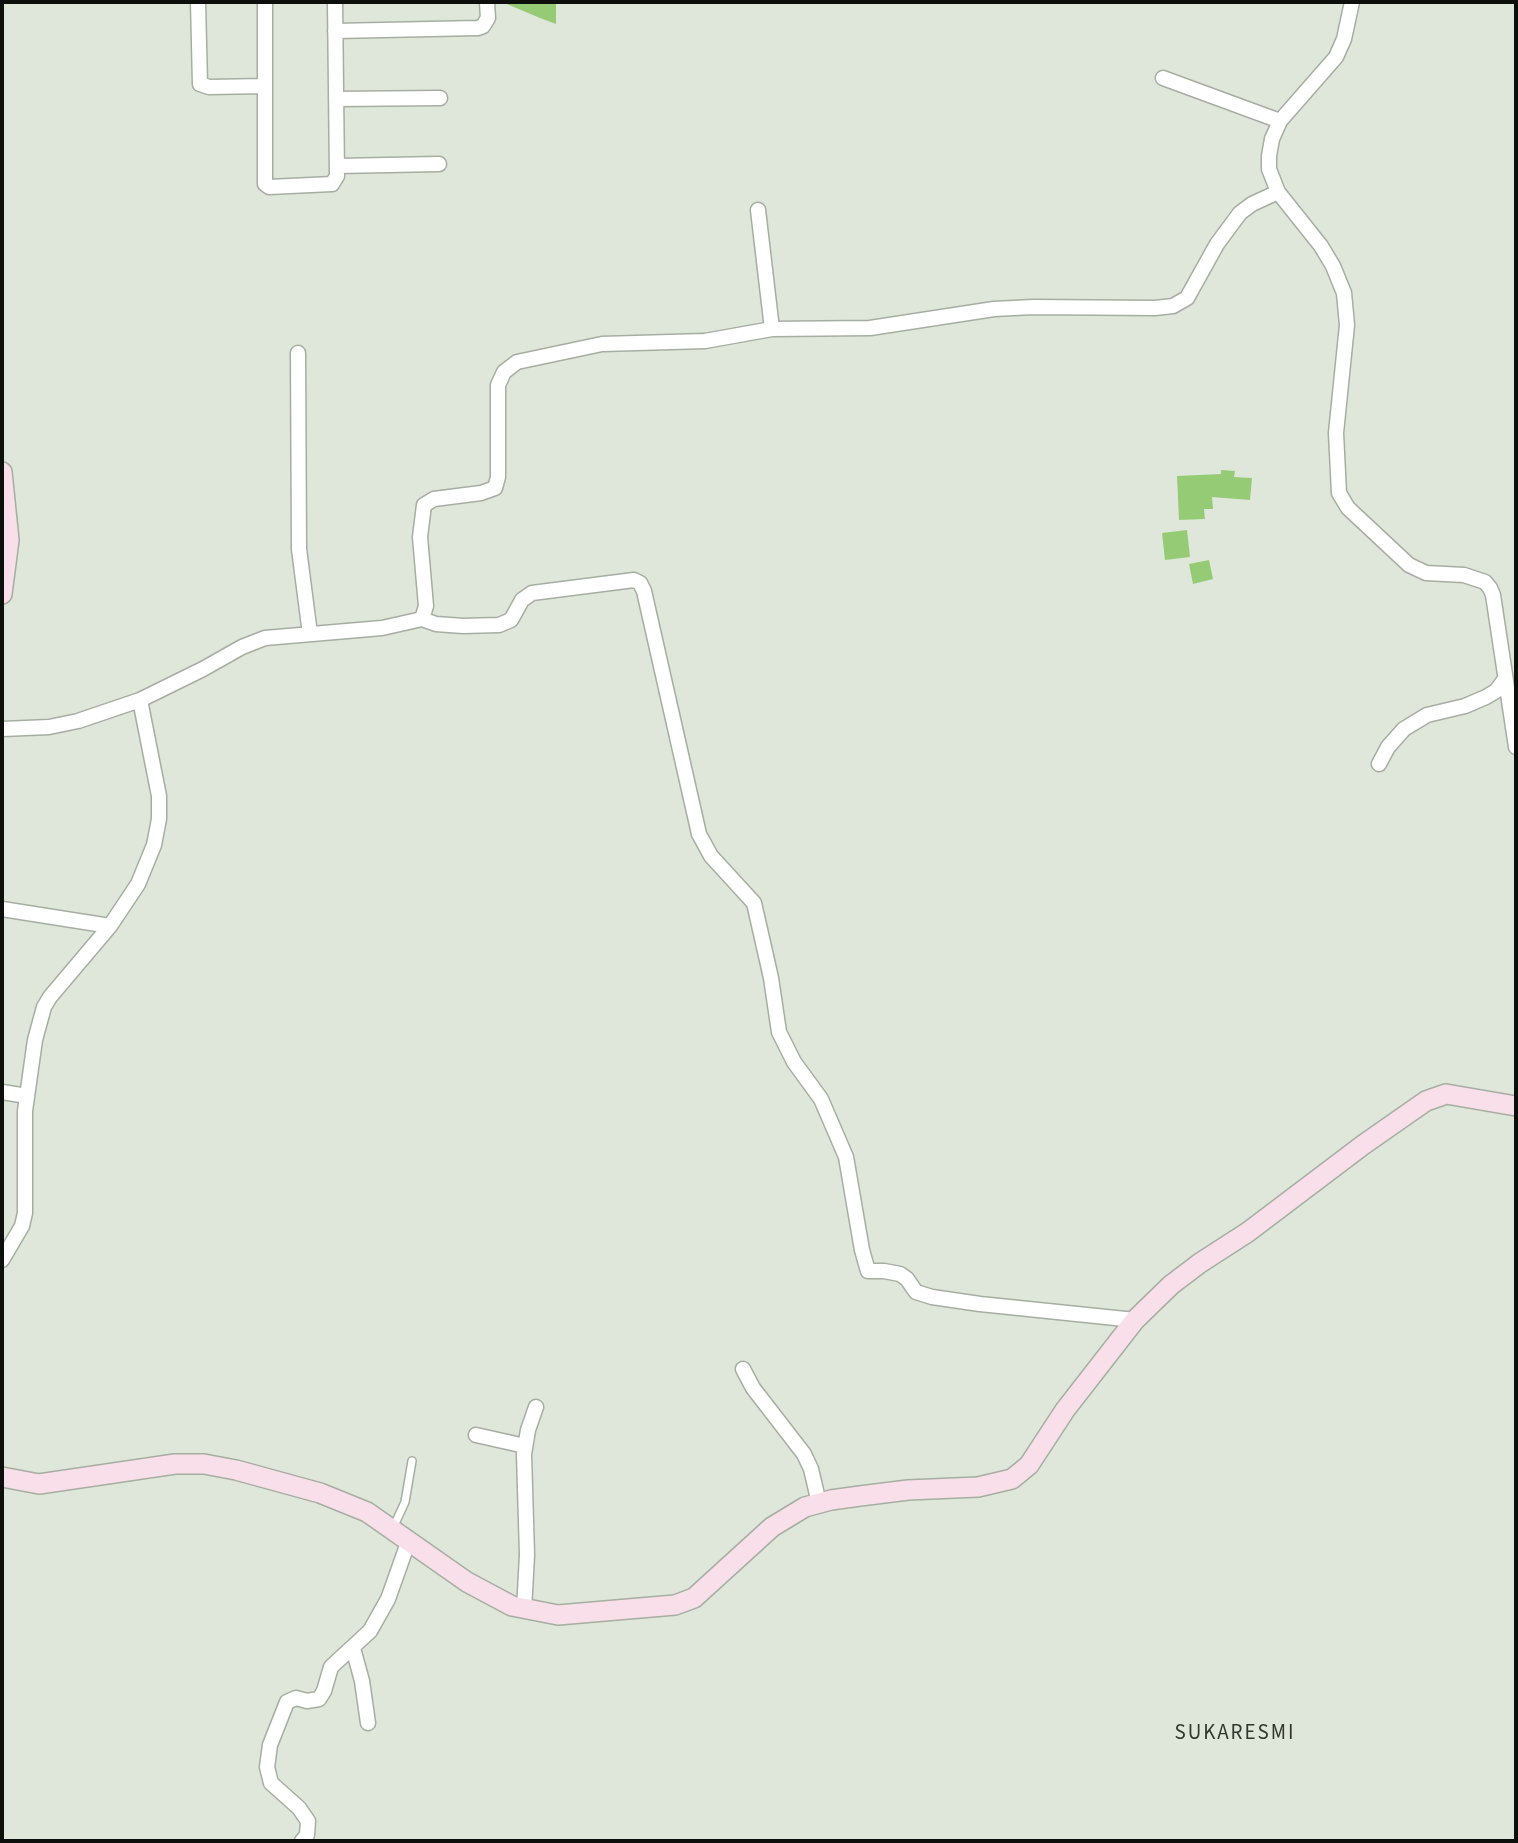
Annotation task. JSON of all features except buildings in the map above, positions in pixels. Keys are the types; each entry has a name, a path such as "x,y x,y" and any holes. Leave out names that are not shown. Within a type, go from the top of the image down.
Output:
{"street":[{"path":"198,2 200,84 209,87 265,86"},
{"path":"265,2 267,186 332,184 337,176 335,2"},
{"path":"335,31 478,28 483,26 488,18 487,2"},
{"path":"1352,2 1344,39 1336,57 1280,121 1272,139 1269,156 1269,169 1278,192 1321,246 1334,266 1344,293 1347,325 1336,433 1338,483 1343,501 1355,516 1409,565 1426,573 1464,575 1485,582 1493,595 1516,747"},
{"path":"1163,78 1280,121"},
{"path":"336,99 440,98"},
{"path":"337,166 439,164"},
{"path":"422,619 426,606 420,537 424,505 434,499 481,493 495,488 498,477 498,385 510,366 528,359 602,344 705,341 772,329 870,328 1012,308 1173,306 1187,298 1217,244 1240,213 1278,192"},
{"path":"758,210 772,329"},
{"path":"298,353 299,549 310,634"},
{"path":"2,472 9,540 2,594"},
{"path":"2,729 49,727 78,721 140,700 252,642 265,638 382,628 422,619 436,624 499,625 511,620 522,600 532,593 634,580 640,583 699,834 711,856 742,888 757,911 779,1032 794,1062 821,1099 846,1157 868,1271 900,1274 916,1292 932,1297 1135,1320"},
{"path":"1379,764 1388,747 1405,729 1427,715 1465,706 1486,697 1496,691 1505,679"},
{"path":"2,1261 22,1226 25,1213 24,1136 27,1096 35,1040 44,1007 59,985 110,926 148,864 159,819 157,778 140,700"},
{"path":"2,909 110,926"},
{"path":"2,1092 27,1096"},
{"path":"2,1477 39,1484 175,1464 204,1464 236,1470 320,1493 367,1513 492,1597 524,1610 558,1615 675,1605 694,1598 772,1527 794,1512 819,1503 882,1493 978,1487 1012,1479 1029,1465 1065,1410 1135,1320 1192,1269 1248,1232 1363,1144 1426,1101 1446,1094 1516,1106"},
{"path":"743,1369 753,1388 804,1454 811,1469 819,1503"},
{"path":"524,1610 527,1555 525,1446 537,1407"},
{"path":"476,1434 525,1446"},
{"path":"302,1841 307,1835 308,1821 299,1808 271,1783 268,1767 270,1745 288,1702 296,1698 307,1701 319,1699 331,1667 363,1640 379,1616 388,1599 401,1535"},
{"path":"353,1648 362,1681 368,1723"}],"lane":[{"path":"401,1535 412,1461"}],"district":[{"name":"SUKARESMI","path":"1235,1734"}]}
